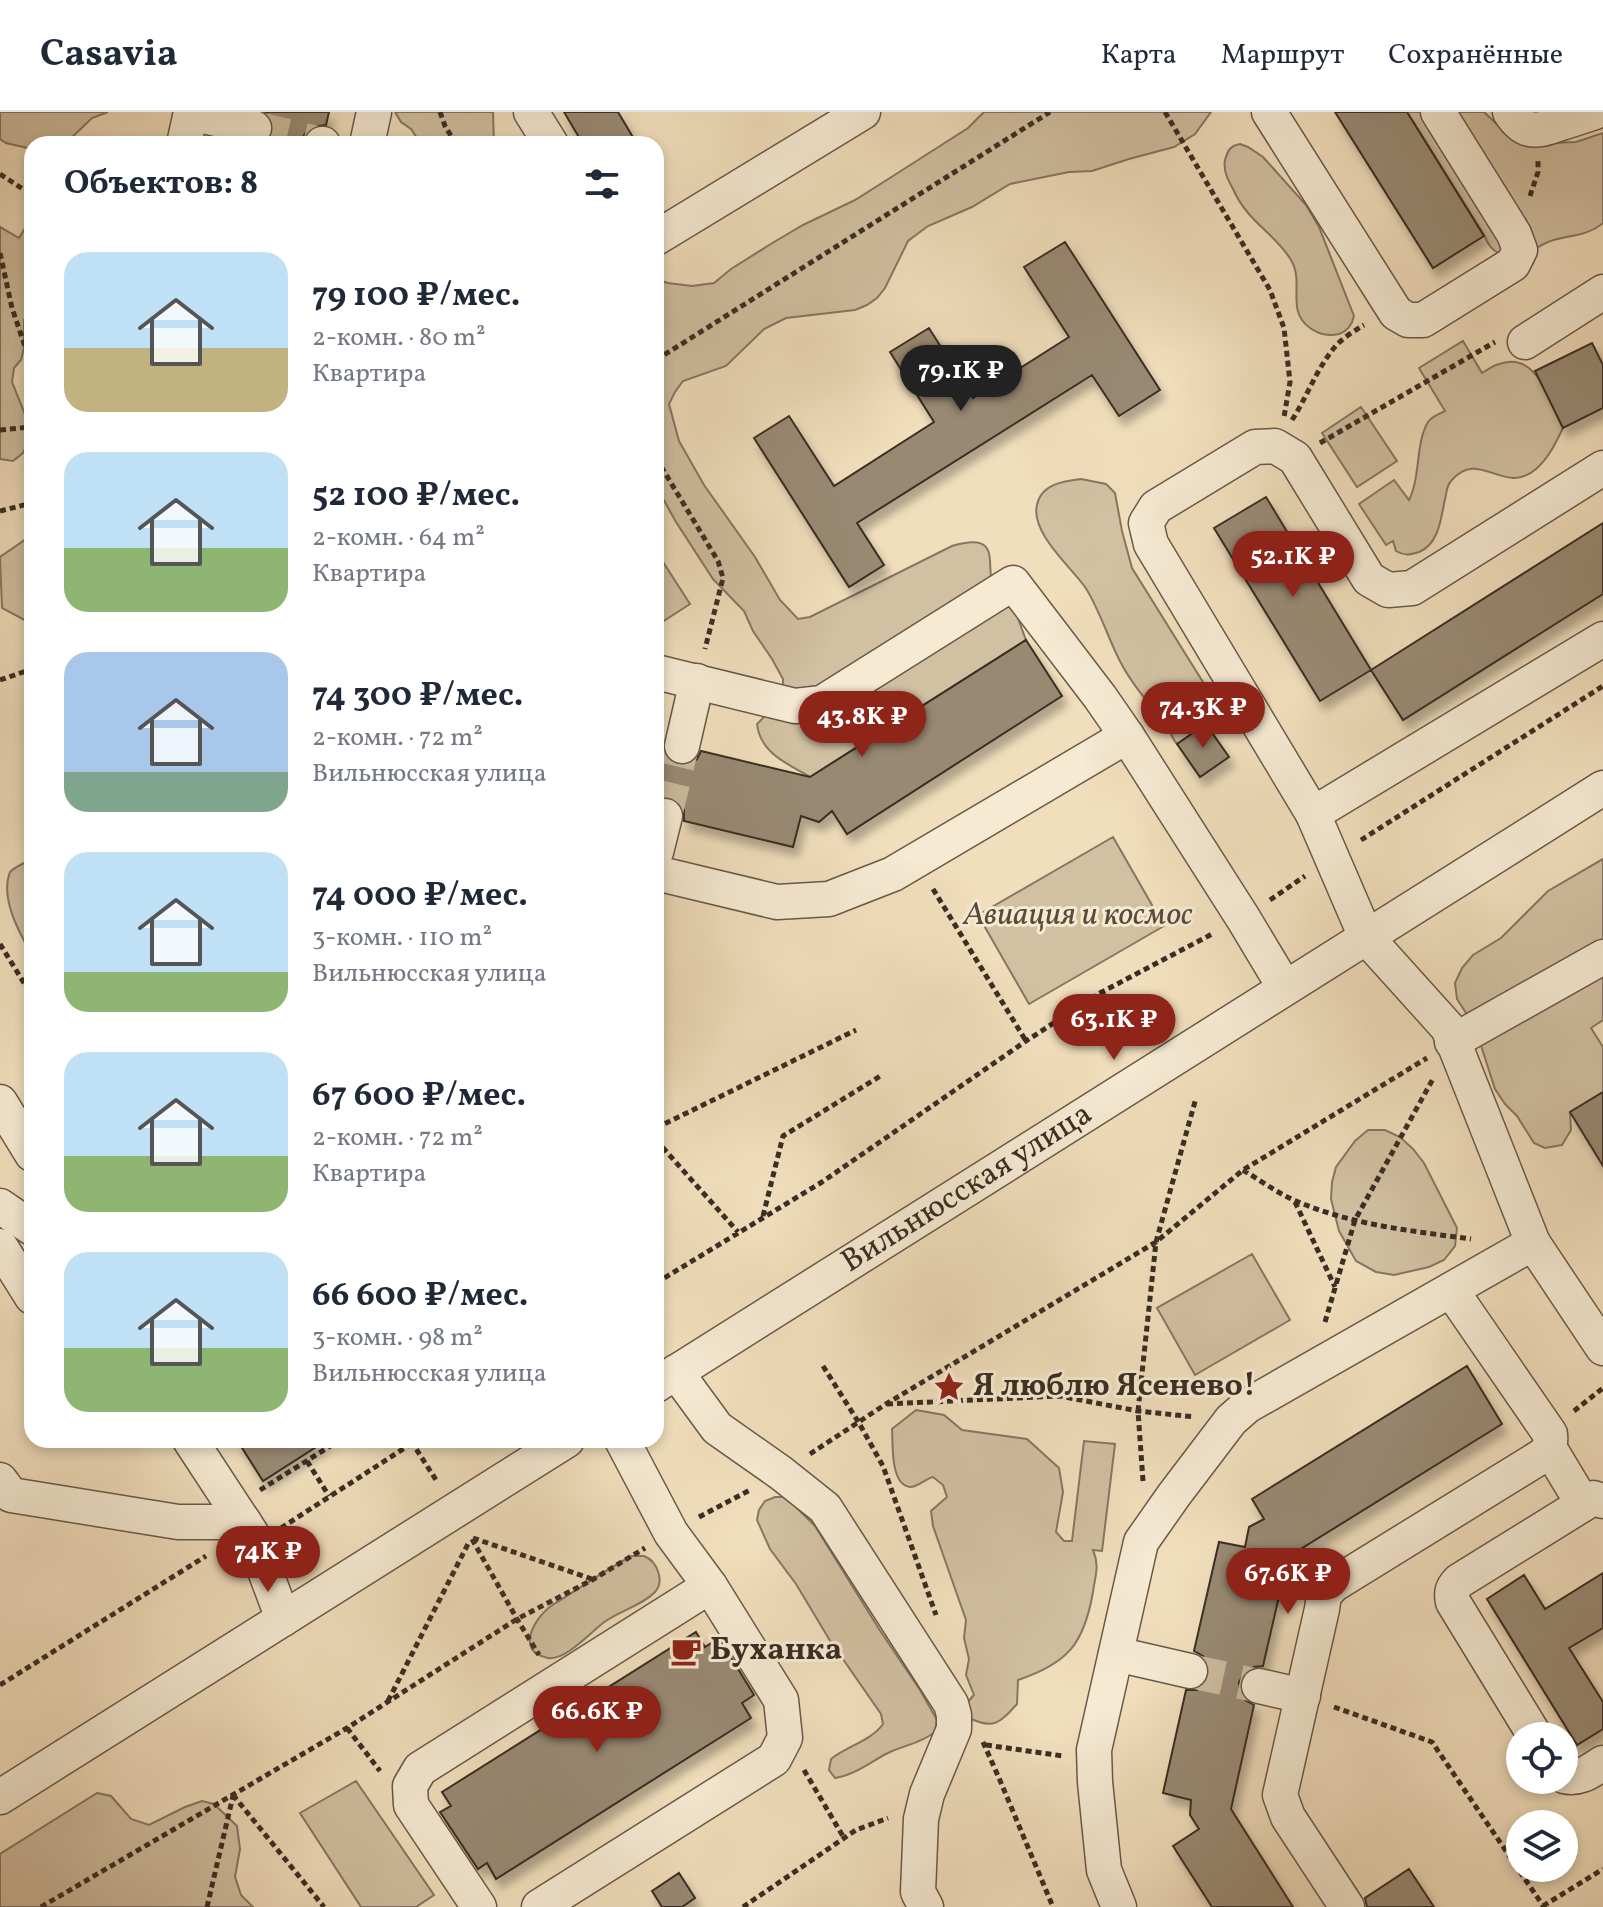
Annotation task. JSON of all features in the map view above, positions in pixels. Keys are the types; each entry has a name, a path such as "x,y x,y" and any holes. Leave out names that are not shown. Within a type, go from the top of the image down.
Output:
{"street":[{"path":"186,136 191,112 254,128"},
{"path":"369,136 374,112"},
{"path":"531,112 546,136"},
{"path":"664,233 863,112"},
{"path":"1269,112 1396,313 1408,320 1423,320 1513,264 1520,250 1514,234 1438,112"},
{"path":"1510,112 1526,129 1539,131 1595,112"},
{"path":"1525,342 1601,298"},
{"path":"1603,468 1412,588 1388,590 1369,579 1285,452 1255,447 1156,507 1146,523 1151,544 1313,814 1366,937 1448,1028 1528,1245 1603,1348"},
{"path":"664,674 795,706 822,703 1013,583 1127,736 1285,988"},
{"path":"1313,814 1603,639"},
{"path":"682,746 697,681"},
{"path":"664,875 777,902 829,899 893,874 1127,736"},
{"name":"Вильнюсская улица","path":"666,1378 1603,788"},
{"path":"664,820 665,816"},
{"path":"1452,1042 1603,957"},
{"path":"0,1102 24,1141"},
{"path":"0,1206 24,1222"},
{"path":"1119,1907 1104,1870 1094,1750 1141,1542 1231,1420 1247,1406 1528,1245"},
{"path":"0,1246 24,1284"},
{"path":"1347,1907 1288,1817 1280,1795 1324,1595 1333,1585 1550,1449 1550,1434 1451,1290"},
{"path":"666,1378 717,1428 825,1508 951,1704 954,1729 927,1794 921,1819 913,1902"},
{"path":"195,1448 247,1528 283,1619"},
{"path":"0,1797 554,1448"},
{"path":"539,1907 774,1759 785,1738 781,1700 710,1586 671,1533 626,1448"},
{"path":"1526,1722 1451,1595 1459,1581 1593,1503 1550,1449"},
{"path":"0,1480 11,1495 178,1522 247,1528"},
{"path":"479,1907 411,1805 410,1786 420,1769 710,1586"},
{"path":"1116,1654 1190,1671"},
{"path":"1259,1686 1303,1696"},
{"path":"1578,1777 1603,1763"}],"path":[{"path":"440,112 451,136"},
{"path":"664,355 1050,112"},
{"path":"1165,112 1270,290 1284,328 1290,382 1285,452"},
{"path":"1514,234 1538,172 1539,131"},
{"path":"0,174 24,190"},
{"path":"0,253 12,308 24,343"},
{"path":"1285,452 1317,374 1335,346 1392,307"},
{"path":"1285,452 1518,329 1525,342"},
{"path":"0,430 24,428"},
{"path":"664,471 718,561 723,578 697,681"},
{"path":"0,511 24,505"},
{"path":"0,680 24,672"},
{"path":"664,1278 822,1182 1100,993 1243,918 1603,686"},
{"path":"916,861 1026,1041"},
{"path":"0,944 24,983"},
{"path":"1100,993 1158,1030"},
{"path":"664,1124 856,1030"},
{"path":"43,1907 347,1728 517,1619 781,1473 886,1404 1156,1242 1243,1170 1452,1042"},
{"path":"1312,1369 1355,1220 1452,1042"},
{"path":"763,1217 783,1136 882,1075"},
{"path":"1146,1534 1138,1411 1156,1242 1196,1098"},
{"path":"664,1149 738,1232"},
{"path":"1243,1170 1295,1201 1376,1226 1528,1245"},
{"path":"1295,1201 1335,1288"},
{"path":"823,1366 883,1466 938,1622"},
{"path":"886,1404 1060,1396 1138,1411 1231,1420"},
{"path":"257,1484 261,1491 327,1448"},
{"path":"0,1685 247,1528 273,1532 402,1448"},
{"path":"417,1448 441,1487"},
{"path":"307,1461 329,1496"},
{"path":"472,1538 592,1580"},
{"path":"472,1538 557,1683"},
{"path":"388,1701 472,1538"},
{"path":"1303,1696 1432,1742 1543,1906 1603,1869"},
{"path":"347,1728 371,1758"},
{"path":"785,1738 844,1838"},
{"path":"1053,1907 985,1745 1094,1760"},
{"path":"207,1907 233,1795"},
{"path":"233,1795 324,1907"},
{"path":"743,1907 865,1826 893,1817 921,1819"}],"green space":[{"path":"0,112 108,112 92,118 73,136 24,136 24,147 0,139"},
{"path":"395,112 493,112 494,136 416,136"},
{"path":"984,112 1211,112 1195,134 1174,147 1092,171 1069,172 1010,184 972,207 928,226 908,241 885,288 867,305 855,310 786,318 764,329 726,366 683,381 675,392 669,404 679,441 704,485 755,557 780,600 798,619 810,617 952,546 980,543 989,554 995,593 1014,610 1026,640 810,777 784,762 763,743 757,724 772,709 783,691 783,679 744,611 713,579 664,500 664,282 692,286 714,283 774,242 855,200 968,128"},
{"path":"1407,112 1484,112 1505,132 1526,144 1576,142 1603,133 1603,223 1586,233 1549,242 1531,253 1509,255 1497,252 1488,243"},
{"path":"1240,144 1263,157 1306,205 1319,227 1354,316 1342,333 1321,334 1310,328 1298,313 1295,269 1291,260 1239,201 1226,175 1227,154 1232,147"},
{"path":"0,227 19,238 24,230 24,348 21,360 14,368 12,382 24,412 24,451 13,461 0,459"},
{"path":"1463,341 1482,373 1499,364 1513,362 1525,365 1543,385 1563,428 1545,460 1524,476 1513,478 1472,469 1461,472 1448,485 1440,522 1431,543 1419,552 1402,554 1396,551 1393,541 1386,545 1359,504 1394,480 1409,500 1424,431 1432,418 1445,411 1419,368"},
{"path":"1361,407 1397,461 1357,487 1322,433"},
{"path":"1081,479 1106,484 1115,493 1132,568 1211,695 1214,707 1206,724 1177,744 1126,672 1094,602 1045,538 1036,515 1039,498 1048,488"},
{"path":"24,540 24,620 2,608 0,557"},
{"path":"664,563 690,604 664,621"},
{"name":"Авиация и космос","path":"1113,837 1164,926 1029,1004 978,915"},
{"path":"1603,859 1603,1020 1591,1028 1603,1047 1603,1092 1570,1112 1571,1130 1562,1145 1545,1148 1534,1143 1495,1089 1475,1027 1457,999 1455,983 1473,955 1501,938 1548,891"},
{"path":"24,863 24,940 16,925 7,892 10,872"},
{"path":"1368,1130 1385,1130 1400,1137 1424,1163 1457,1228 1455,1246 1444,1260 1394,1275 1376,1272 1356,1261 1339,1231 1331,1199 1332,1182 1336,1167 1355,1141"},
{"path":"1252,1254 1290,1320 1195,1375 1157,1308"},
{"path":"916,1410 944,1415 962,1430 1027,1439 1059,1468 1063,1492 1056,1532 1064,1541 1072,1541 1084,1441 1115,1444 1102,1551 1093,1550 1096,1571 1085,1625 1071,1649 1061,1658 1018,1680 1017,1704 995,1723 983,1723 967,1717 962,1708 974,1695 966,1675 969,1659 964,1638 966,1620 933,1526 931,1511 947,1497 943,1485 933,1477 910,1487 904,1485 896,1471 892,1429"},
{"path":"786,1497 815,1526 937,1720 935,1732 929,1736 835,1778 829,1770 831,1759 878,1730 883,1724 881,1714 770,1549 757,1520 765,1501"},
{"path":"632,1556 644,1556 656,1567 659,1582 655,1592 603,1623 562,1655 548,1658 532,1649 531,1633 547,1609"},
{"path":"356,1781 434,1895 416,1907 361,1907 300,1813"},
{"path":"97,1793 111,1796 131,1819 149,1825 202,1801 214,1804 237,1826 240,1849 235,1877 241,1895 253,1907 0,1907 0,1854"}],"building":[{"path":"265,112 329,112 326,125 311,127 304,136 272,136 273,122"},
{"path":"564,112 618,112 632,136 578,136"},
{"path":"1335,112 1407,112 1484,236 1433,268"},
{"path":"1065,242 1160,390 1119,416 1092,375 857,523 884,565 849,587 754,438 789,416 834,486 934,422 890,352 929,328 973,398 1069,337 1024,267"},
{"path":"1592,343 1603,365 1603,408 1563,428 1535,371"},
{"path":"1266,497 1371,670 1320,701 1214,528"},
{"path":"1603,523 1603,594 1403,720 1371,670"},
{"path":"1026,640 1062,696 847,834 832,811 819,822 801,816 793,847 684,821 684,810 678,801 669,796 664,797 664,754 677,765 689,765 701,751 810,777"},
{"path":"1206,724 1229,757 1200,777 1177,744"},
{"path":"1603,1092 1603,1166 1570,1112"},
{"path":"1467,1366 1502,1424 1288,1557 1263,1666 1245,1672 1239,1682 1245,1700 1254,1705 1231,1809 1293,1907 1212,1907 1173,1846 1199,1829 1190,1815 1191,1800 1163,1793 1186,1690 1197,1690 1209,1676 1209,1664 1194,1651 1219,1542 1245,1547 1249,1527 1264,1519 1252,1499"},
{"path":"242,1448 315,1448 263,1481"},
{"path":"1603,1573 1603,1628 1569,1648 1603,1702 1603,1729 1578,1744 1578,1722 1563,1722 1487,1599 1524,1575 1545,1609"},
{"path":"696,1632 705,1647 719,1638 754,1695 742,1703 751,1718 496,1879 487,1863 478,1869 440,1812 451,1806 442,1792"},
{"path":"1409,1869 1434,1907 1367,1907 1365,1898"},
{"path":"679,1873 695,1898 682,1907 662,1907 652,1891"}],"tunnel":[{"path":"254,128 288,136"},
{"path":"665,816 682,746"},
{"path":"1190,1671 1259,1686"}],"place":[{"name":"Я люблю Ясенево!","path":"949,1387"},
{"name":"Буханка","path":"686,1651"}]}
